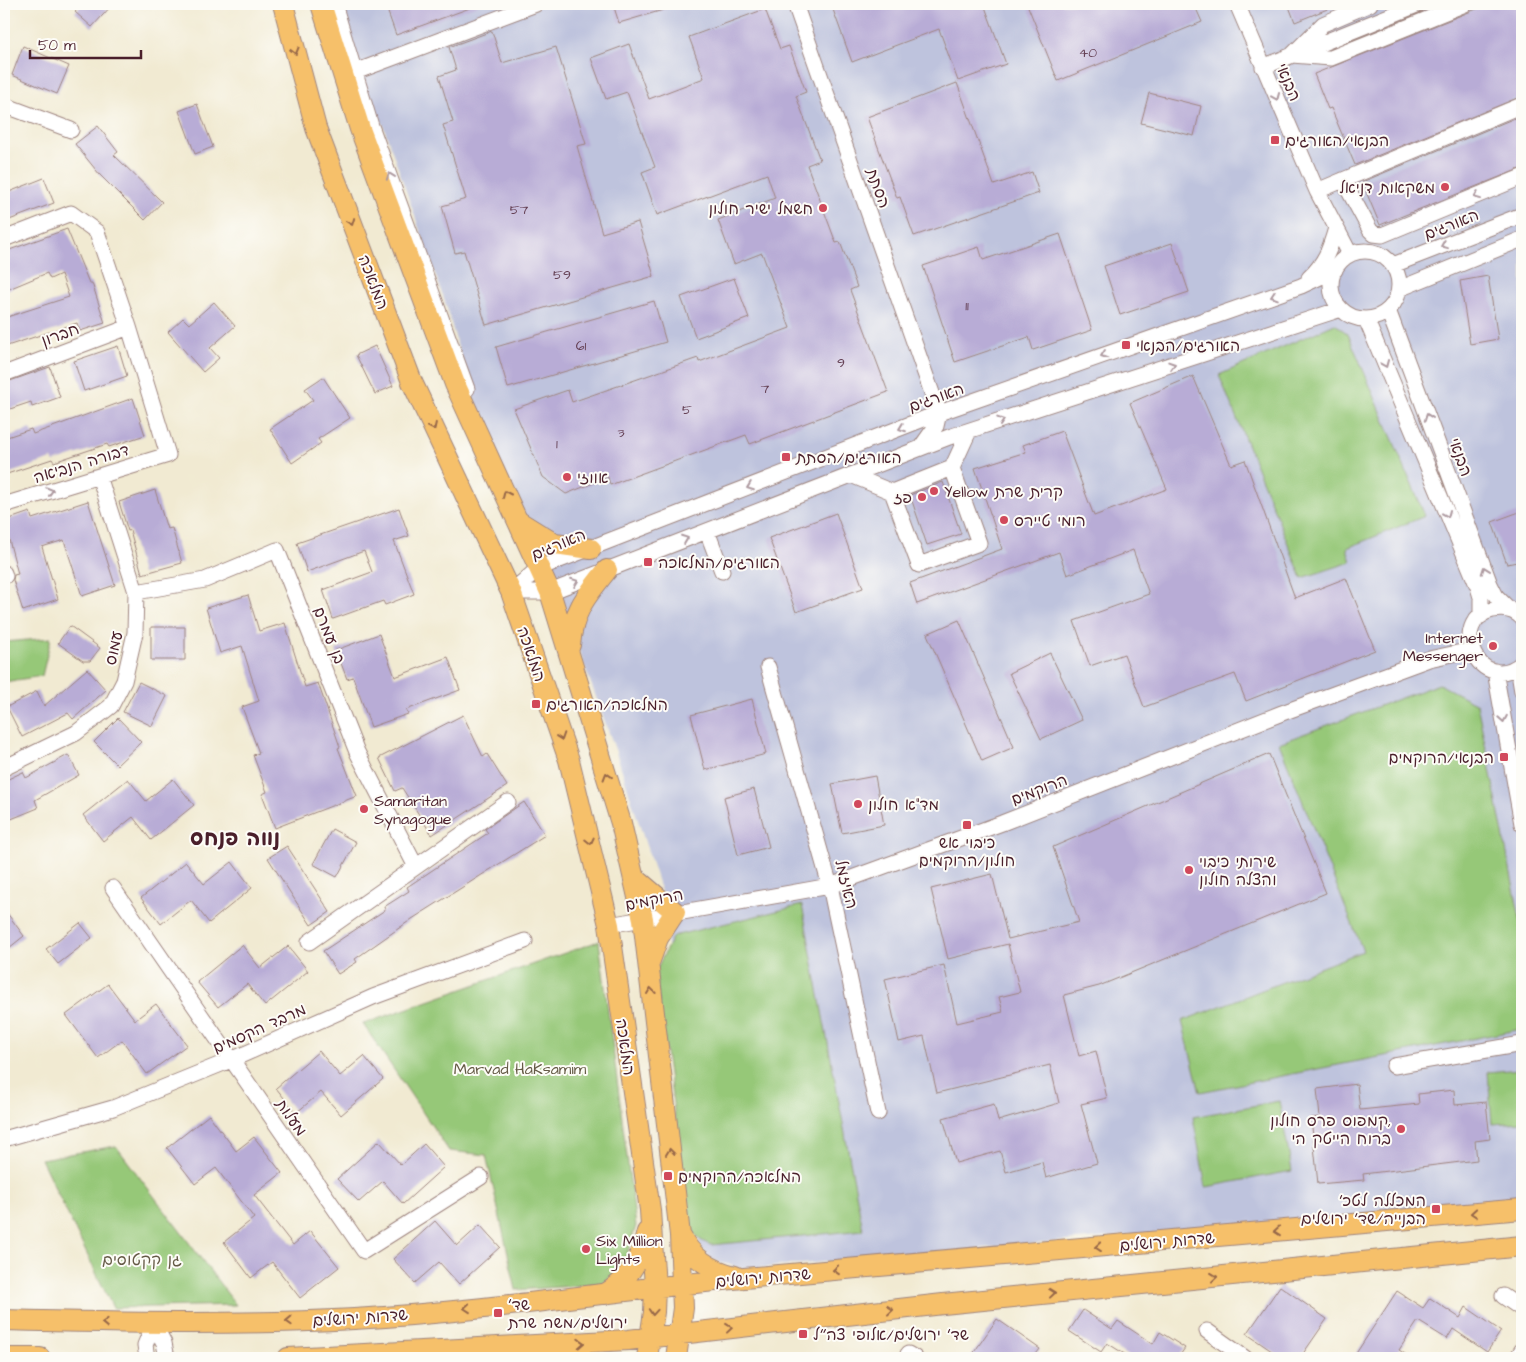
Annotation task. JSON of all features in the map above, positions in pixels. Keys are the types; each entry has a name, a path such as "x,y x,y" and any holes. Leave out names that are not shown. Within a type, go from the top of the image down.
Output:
{"main road":[{"name":"המלאכה","path":"283,4 316,128 412,382 511,592 569,760 609,925 650,1210 654,1287 651,1338 647,1358"},
{"name":"המלאכה","path":"321,4 360,129 455,384 550,592 621,823 642,919 680,1235 683,1308 676,1358"},
{"path":"518,521 555,544 591,548"},
{"path":"570,652 574,618 592,588 607,570"},
{"path":"634,878 675,912 658,938 648,967"},
{"name":"שדרות ירושלים","path":"4,1320 154,1324 355,1319 602,1296 654,1287 744,1278 1522,1209"},
{"path":"602,1296 625,1279 638,1261 643,1249 650,1210"},
{"path":"680,1235 695,1257 705,1264 716,1271 744,1278"},
{"path":"288,1358 651,1338 680,1333 953,1303 1522,1246"},
{"path":"4,1358 40,1358"}],"street":[{"path":"334,4 371,126 466,387 473,420"},
{"path":"353,65 536,4"},
{"name":"הסתת","path":"795,4 930,383 939,414"},
{"name":"הבנאי","path":"1237,4 1317,191 1350,254"},
{"path":"1292,55 1324,24 1370,4"},
{"path":"1263,67 1419,4"},
{"path":"1292,55 1331,58 1464,4"},
{"path":"335,47 353,65"},
{"path":"1317,191 1522,105"},
{"path":"4,106 70,130"},
{"path":"1343,180 1370,230 1374,234 1382,235 1522,178"},
{"path":"4,239 71,213 97,232 129,327"},
{"name":"האורגים","path":"1393,266 1522,215"},
{"path":"1301,286 1321,267 1329,254 1336,228"},
{"path":"1399,289 1522,239"},
{"path":"1362,251 1374,252 1385,257 1393,266 1398,277 1399,289 1396,301 1388,310 1378,317 1366,319 1348,315 1341,310 1331,291 1335,270 1350,254 1362,251"},
{"name":"האורגים","path":"511,592 539,568 921,420 1301,286 1335,270"},
{"path":"511,592 550,592 920,448 1341,310"},
{"name":"הבנאי","path":"1388,310 1490,584 1496,596 1518,615"},
{"name":"הבנאי","path":"1366,319 1478,587 1481,616"},
{"name":"חברון","path":"4,374 129,327"},
{"name":"דבורה הנביאה","path":"4,505 168,455 129,327"},
{"path":"921,420 926,406 930,383"},
{"path":"920,448 936,426 939,414"},
{"path":"851,475 892,492 952,468 969,431"},
{"path":"892,492 919,564 979,543 952,468"},
{"name":"עמוס","path":"4,768 76,733 111,706 124,681 135,633 136,592 99,476"},
{"path":"707,531 722,571"},
{"name":"בן עמרם","path":"136,592 205,580 277,550 357,752 415,865"},
{"path":"1518,615 1490,611 1481,616 1471,632 1471,650 1480,664 1495,671 1507,671 1520,665 1522,691"},
{"name":"הרוקמים","path":"609,925 830,886 1002,823 1282,713 1429,659 1471,650"},
{"name":"האיזמל","path":"768,667 830,886 878,1113"},
{"path":"1495,671 1522,824"},
{"path":"309,942 415,865 508,802"},
{"name":"מעלות","path":"113,888 364,1251 481,1177"},
{"name":"מרבד הקסמים","path":"4,1139 113,1108 231,1060 373,997 526,941"},
{"path":"1394,1066 1522,1044"},
{"path":"1503,1296 1522,1309"},
{"path":"147,1358 145,1345 154,1324"},
{"path":"154,1324 164,1343 167,1358"},
{"path":"1207,1331 1245,1358"},
{"path":"1517,1358 1522,1350"}],"shaded area":[{"path":"318,4 1522,4 1522,1201 744,1269 713,1260 701,1248 697,1237 662,895 616,752 553,579 479,423 446,305 383,125"}],"green space":[{"path":"1335,324 1348,334 1425,516 1347,548 1351,562 1302,578 1219,375"},
{"path":"51,638 42,676 4,682 4,642"},
{"path":"1439,684 1477,704 1522,929 1522,1029 1200,1092 1182,1021 1363,951 1279,743"},
{"path":"802,905 863,1230 711,1245 696,1236 689,1220 655,972 673,936"},
{"name":"Marvad HaKsamim","path":"599,941 636,1226 624,1264 603,1284 516,1290 486,1155 449,1151 363,1024"},
{"path":"1520,1069 1522,1122 1492,1124 1488,1072"},
{"path":"1279,1101 1292,1171 1206,1187 1193,1117"},
{"name":"גן קקטוסים","path":"116,1146 236,1305 113,1308 41,1159"}],"building":[{"path":"82,4 113,4 92,27 75,12"},
{"path":"385,4 478,4 478,5 396,35"},
{"path":"613,4 672,4 673,7 619,23"},
{"path":"831,4 984,4 1006,64 958,81 939,29 852,62"},
{"path":"1027,4 1194,4 1202,22 1058,81"},
{"path":"1288,4 1340,4 1295,22"},
{"path":"1489,4 1522,4 1522,96 1355,165 1331,108 1328,109 1314,74"},
{"path":"765,9 780,49 789,46 806,92 796,96 820,160 807,165 836,243 840,242 857,287 850,290 888,392 750,444 746,435 610,485 608,477 566,494 543,477 514,409 568,390 572,402 698,358 699,362 790,328 762,253 734,264 718,220 775,198 767,174 657,215 642,172 655,167 627,92 606,99 591,58 629,44 649,99 704,78 689,37"},
{"path":"492,31 502,63 556,47 586,144 577,146 602,233 638,222 654,276 486,325 464,251 455,253 442,206 466,199 443,125 453,122 439,76 456,70 449,47"},
{"path":"23,46 69,66 57,94 12,75"},
{"path":"957,83 994,185 1032,172 1039,193 914,236 900,197 897,198 867,117"},
{"path":"1149,93 1201,106 1194,136 1141,123"},
{"path":"197,104 213,147 195,154 179,111"},
{"path":"1522,115 1522,168 1380,225 1362,182"},
{"path":"98,126 118,152 114,155 162,202 145,220 100,175 75,144"},
{"path":"44,178 54,203 4,222 4,194"},
{"path":"67,229 89,283 92,283 105,323 80,331 77,323 4,347 4,318 69,297 61,274 50,279 47,273 4,291 4,252"},
{"path":"1060,234 1092,330 1033,350 1029,337 955,362 923,266 979,247 983,260"},
{"path":"1172,243 1189,292 1120,315 1104,266"},
{"path":"1488,276 1498,339 1470,344 1460,281"},
{"path":"734,278 749,318 696,338 681,297"},
{"path":"654,301 666,342 508,388 496,347"},
{"path":"214,302 235,326 210,348 219,358 203,372 168,332 183,318 189,324"},
{"path":"118,346 127,376 84,391 74,361"},
{"path":"375,346 393,386 375,394 356,355"},
{"path":"50,367 60,397 32,407 31,402 4,411 4,383"},
{"path":"1193,376 1231,465 1245,460 1295,598 1346,578 1375,650 1246,701 1235,674 1144,707 1124,654 1090,666 1074,621 1149,594 1133,550 1067,575 1059,552 917,604 910,583 1002,549 975,468 1026,452 1023,445 1062,431 1094,516 1167,489 1130,403"},
{"path":"323,377 350,418 318,439 321,443 292,463 270,429 313,400 305,389"},
{"path":"133,398 145,435 109,447 107,444 54,462 52,459 4,475 4,438 31,429 33,434"},
{"path":"943,482 961,534 927,545 910,495"},
{"path":"155,490 167,529 172,528 182,563 142,574 130,530 128,531 119,502"},
{"path":"88,501 115,585 82,596 64,540 42,547 58,599 23,611 13,580 14,575 18,574 4,521 30,512 32,519"},
{"path":"399,508 409,536 394,541 414,594 385,605 383,601 333,619 323,590 372,572 364,551 307,572 297,543"},
{"path":"1522,511 1522,561 1507,564 1492,522"},
{"path":"836,513 863,588 796,612 769,538"},
{"path":"248,595 259,631 285,623 305,687 318,683 340,747 338,748 357,796 275,828 262,794 267,792 253,755 259,753 242,707 259,701 242,646 220,653 206,608"},
{"path":"959,620 1014,747 982,761 927,634"},
{"path":"70,626 100,648 90,661 83,661 58,643"},
{"path":"151,627 185,627 185,660 151,660"},
{"path":"379,634 395,677 448,657 460,690 406,710 408,714 371,727 353,677 347,679 336,650"},
{"path":"1050,653 1082,720 1041,739 1009,673"},
{"path":"87,669 106,690 73,719 68,713 22,737 7,707 37,691 44,706"},
{"path":"139,682 167,696 152,726 123,712"},
{"path":"752,699 766,754 705,770 691,715"},
{"path":"463,715 483,757 487,754 507,786 432,835 402,788 395,791 379,758"},
{"path":"118,718 141,742 117,765 94,742"},
{"path":"1269,754 1326,893 1099,986 1064,995 1079,1056 1096,1051 1107,1098 1081,1104 1097,1163 1046,1178 1042,1162 1006,1172 1000,1151 956,1163 943,1118 994,1104 998,1121 1059,1103 1050,1065 937,1093 924,1036 899,1042 885,979 944,965 957,1023 1003,1012 999,997 1020,992 1008,944 948,959 931,889 992,874 1008,939 1079,922 1053,847"},
{"path":"68,755 79,775 35,800 38,808 4,822 4,781 23,772 26,778"},
{"name":"מד\"א חולון","path":"875,776 884,825 842,833 832,784"},
{"path":"128,779 146,801 173,779 194,805 151,840 133,817 103,841 83,815"},
{"path":"754,789 769,847 738,855 724,797"},
{"path":"524,802 545,835 412,919 355,959 357,962 338,974 323,951 385,910 384,907 409,891 407,887 488,833 485,829"},
{"path":"332,829 356,842 337,877 313,864"},
{"path":"287,846 330,912 311,925 268,858"},
{"path":"186,862 204,884 232,862 252,888 209,923 191,900 161,924 141,898"},
{"path":"4,909 24,936 4,952"},
{"path":"80,923 92,938 58,964 46,949"},
{"path":"242,945 260,968 288,946 308,971 265,1006 247,984 218,1007 197,982"},
{"path":"108,984 135,1020 156,1004 187,1045 147,1074 122,1040 98,1058 66,1015"},
{"path":"319,1051 340,1076 364,1056 383,1079 341,1115 321,1092 296,1113 276,1088"},
{"name":"קמפוס פרס חולון, ברוח הייטק הי","path":"1357,1084 1360,1110 1419,1104 1418,1094 1454,1090 1455,1105 1486,1102 1490,1139 1475,1141 1477,1160 1363,1174 1364,1180 1318,1184 1311,1118 1320,1117 1317,1089"},
{"path":"209,1115 236,1151 254,1137 282,1173 254,1195 293,1245 310,1231 339,1267 300,1298 272,1262 251,1278 224,1242 254,1218 216,1168 195,1184 167,1148"},
{"path":"379,1141 401,1165 424,1144 444,1167 403,1204 383,1181 359,1202 337,1179"},
{"path":"435,1221 457,1246 480,1225 500,1247 459,1284 439,1262 415,1283 393,1259"},
{"path":"1280,1286 1327,1319 1300,1358 1282,1358 1247,1334"},
{"path":"1397,1291 1423,1308 1430,1298 1460,1318 1466,1307 1501,1331 1487,1352 1453,1329 1447,1339 1418,1321 1399,1350 1411,1358 1353,1358"},
{"path":"1083,1310 1112,1329 1118,1321 1153,1344 1160,1332 1185,1348 1178,1358 1131,1358 1107,1343 1101,1352 1069,1331"},
{"path":"997,1319 1040,1349 1033,1358 970,1358"}],"place":[{"name":"הבנאי/האורגים","path":"1275,140"},
{"name":"משקאות דניאל","path":"1445,187"},
{"name":"חשמל ישיר חולון","path":"823,208"},
{"name":"האורגים/הבנאי","path":"1126,345"},
{"name":"האורגים/הסתת","path":"786,457"},
{"name":"אווזי","path":"567,477"},
{"name":"Yellow קרית שרת","path":"934,491"},
{"name":"פז","path":"922,497"},
{"name":"רומי טיירס","path":"1004,520"},
{"name":"האורגים/המלאכה","path":"648,562"},
{"name":"Internet Messenger","path":"1493,646"},
{"name":"המלאכה/האורגים","path":"536,704"},
{"name":"הבנאי/הרוקמים","path":"1504,757"},
{"name":"מד\"א חולון","path":"858,804"},
{"name":"Samaritan Synagogue","path":"364,809"},
{"name":"כיבוי אש חולון/הרוקמים","path":"967,825"},
{"name":"שירותי כיבוי והצלה חולון","path":"1189,870"},
{"name":"קמפוס פרס חולון, ברוח הייטק הי","path":"1401,1129"},
{"name":"המלאכה/הרוקמים","path":"668,1176"},
{"name":"המכללה לטכ׳ הבנייה/שד׳ ירושלים","path":"1436,1209"},
{"name":"Six Million Lights","path":"586,1249"},
{"name":"שד׳ ירושלים/משה שרת","path":"498,1313"},
{"name":"שד׳ ירושלים/אלופי צה״ל","path":"803,1334"}],"district":[{"name":"נווה פנחס","path":"235,838"}]}
